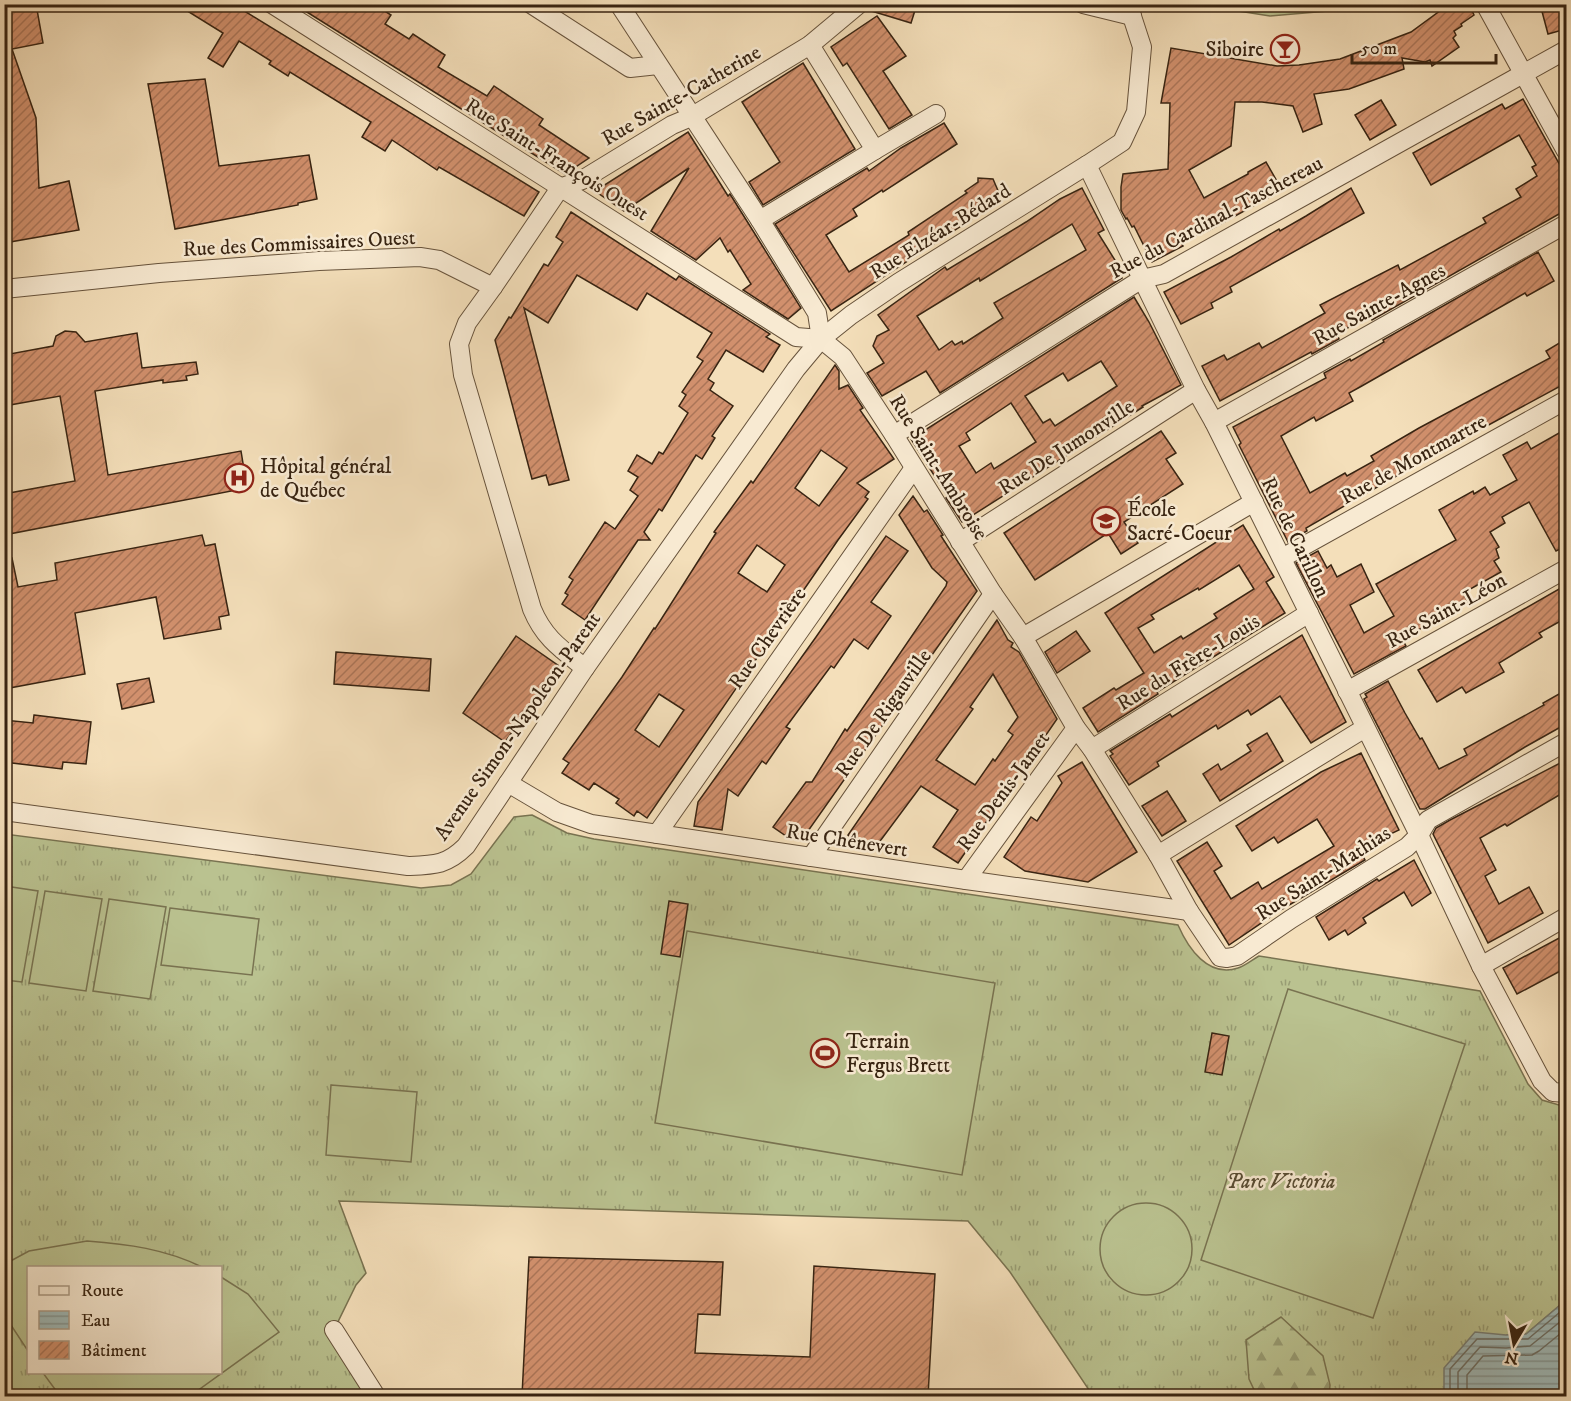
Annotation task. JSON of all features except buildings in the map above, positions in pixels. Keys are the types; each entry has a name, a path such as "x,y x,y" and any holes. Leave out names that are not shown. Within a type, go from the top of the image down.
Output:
{"street":[{"name":"Rue Saint-François Ouest","path":"272,4 795,337 821,339"},
{"path":"531,4 630,68 658,65"},
{"path":"619,4 760,220 817,313 821,339"},
{"name":"Rue Sainte-Catherine","path":"560,188 582,180 810,45 859,4"},
{"path":"1083,4 1130,10 1142,47 1136,112 1122,142 1087,165"},
{"path":"1485,4 1566,151"},
{"path":"810,45 875,150"},
{"name":"Rue du Cardinal-Taschereau","path":"894,435 1142,279 1164,274 1566,50"},
{"path":"760,220 936,114"},
{"name":"Rue de Carillon","path":"1087,165 1196,390 1419,835 1481,966 1542,1081 1559,1093"},
{"name":"Rue Elzéar-Bédard","path":"821,339 898,283 1087,165"},
{"path":"560,188 467,323 459,344 464,375 539,626 552,642 585,668"},
{"name":"Rue Sainte-Agnes","path":"1214,422 1566,224"},
{"name":"Rue des Commissaires Ouest","path":"4,289 170,272 319,261 420,257 439,260 493,286"},
{"name":"Rue Saint-Ambroise","path":"821,339 843,357 894,435 993,594 1023,637 1076,728 1092,749 1220,957"},
{"name":"Avenue Simon-Napoleon-Parent","path":"4,811 408,866 441,864 451,859 466,846 585,668 796,369 821,339"},
{"name":"Rue De Jumonville","path":"960,542 1196,390"},
{"name":"Rue de Montmartre","path":"1282,558 1566,400"},
{"name":"Rue Chevrière","path":"657,834 914,468"},
{"path":"1023,637 1254,502"},
{"name":"Rue Saint-Léon","path":"1347,691 1566,569"},
{"name":"Rue De Rigauville","path":"812,857 993,594"},
{"name":"Rue du Frère-Louis","path":"1092,749 1309,613"},
{"name":"Rue Denis-Jamet","path":"966,880 1076,728"},
{"path":"1158,855 1365,728"},
{"name":"Rue Saint-Mathias","path":"1220,957 1237,956 1291,919 1407,847 1419,835 1428,820 1566,742"},
{"name":"Rue Chênevert","path":"508,783 557,812 591,824 1190,911"},
{"path":"1481,966 1566,916"},
{"path":"334,1330 376,1396"}],"green space":[{"path":"1200,5 1354,5 1340,10 1270,16"},
{"name":"Parc Victoria","path":"532,815 567,833 594,839 1178,925 1187,943 1200,959 1217,969 1238,968 1259,956 1480,991 1528,1084 1542,1100 1566,1107 1566,1300 1526,1334 1507,1335 1445,1389 1444,1396 1093,1396 1010,1272 968,1221 339,1201 366,1273 356,1285 334,1330 376,1396 5,1396 5,834 421,888 451,885 471,874 514,817"},
{"path":"5,886 38,891 22,982 5,980"},
{"path":"45,891 102,899 86,991 29,983"},
{"path":"109,899 166,907 150,999 93,991"},
{"path":"170,908 259,919 252,975 161,965"},
{"name":"Terrain Fergus Brett","path":"687,931 995,983 962,1175 655,1123"},
{"path":"1288,989 1465,1044 1373,1318 1201,1260"},
{"path":"331,1085 417,1092 411,1162 326,1155"},
{"path":"1146,1203 1163,1207 1178,1217 1188,1232 1192,1249 1188,1266 1178,1281 1163,1291 1146,1295 1129,1291 1114,1281 1104,1266 1100,1249 1104,1232 1114,1217 1129,1207"},
{"path":"87,1241 146,1248 200,1266 27,1266 27,1349 5,1316 5,1264 29,1251"},
{"path":"222,1278 248,1294 279,1332 222,1373"},
{"path":"1281,1317 1323,1356 1330,1385 1329,1396 1257,1396 1249,1379 1246,1340"},
{"path":"44,1374 221,1374 190,1396 60,1396"}],"water":[{"path":"1566,1300 1566,1396 1444,1396 1444,1368 1475,1332 1526,1334"}],"place":[{"name":"Siboire","path":"1285,49"},
{"name":"Hôpital général de Québec","path":"239,478"},
{"name":"École Sacré-Coeur","path":"1106,521"},
{"name":"Terrain Fergus Brett","path":"825,1053"}]}
